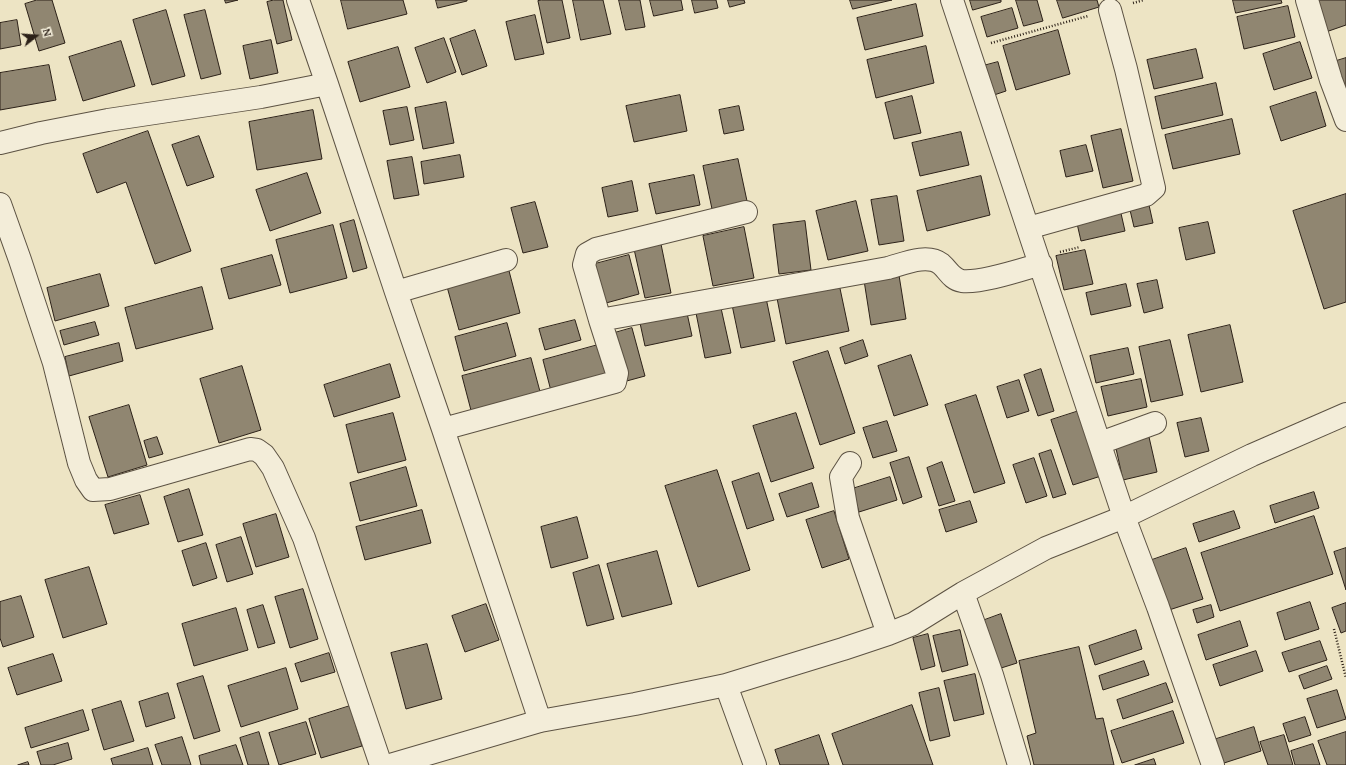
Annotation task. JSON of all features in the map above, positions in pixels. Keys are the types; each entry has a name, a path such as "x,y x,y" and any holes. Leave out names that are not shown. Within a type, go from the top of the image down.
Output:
{"street":[{"path":"298,0 540,721"},
{"path":"952,0 1124,517 1158,607 1213,765"},
{"path":"1307,0 1346,120"},
{"path":"1028,228 1146,195 1154,188 1126,69 1110,10"},
{"path":"0,143 41,133 108,120 196,108 327,84"},
{"path":"0,204 54,363 79,463 86,480 93,490 110,489 250,449 257,450 264,455 273,468 304,538 381,765"},
{"path":"443,429 615,382 617,373 584,265 587,254 596,249 746,212"},
{"path":"600,320 888,268 925,259 934,260 942,265 952,277 962,281 977,280 1041,264"},
{"path":"396,292 506,260"},
{"path":"390,765 540,721 635,704 726,685 843,650 888,634 913,624 963,593 1046,548 1124,517 1252,455 1346,414"},
{"path":"1100,443 1155,423"},
{"path":"850,462 841,477 848,518 888,634"},
{"path":"963,593 992,675 1019,765"},
{"path":"726,685 755,765"}],"path":[{"path":"969,49 1144,0"},
{"path":"1334,629 1346,678"}],"building":[{"path":"37,0 52,0 65,43 39,51 25,4"},
{"path":"225,0 238,0 226,3"},
{"path":"283,0 292,40 277,44 267,2"},
{"path":"341,0 403,0 407,14 348,29"},
{"path":"436,0 467,0 467,1 438,8"},
{"path":"562,0 570,38 547,43 538,1"},
{"path":"573,0 603,0 611,34 581,40"},
{"path":"619,0 640,0 645,27 626,30"},
{"path":"650,0 681,0 683,10 654,16"},
{"path":"692,0 716,0 718,8 695,13"},
{"path":"728,0 744,0 745,3 730,7"},
{"path":"850,0 892,0 853,9"},
{"path":"970,0 1001,0 1001,2 973,10"},
{"path":"1016,0 1037,0 1043,21 1024,26"},
{"path":"1057,0 1097,0 1099,7 1063,18"},
{"path":"1233,0 1281,0 1282,3 1236,13"},
{"path":"1313,0 1346,0 1346,25 1323,33"},
{"path":"916,4 923,36 865,50 857,18"},
{"path":"1288,6 1295,37 1244,49 1237,17"},
{"path":"1012,8 1018,28 987,37 981,17"},
{"path":"166,10 185,76 152,85 133,20"},
{"path":"205,10 221,74 201,79 184,15"},
{"path":"535,15 544,54 515,60 506,22"},
{"path":"17,20 21,45 0,49 0,23"},
{"path":"475,30 487,66 462,75 450,39"},
{"path":"1058,30 1070,74 1016,90 1003,46"},
{"path":"444,38 456,72 427,83 415,48"},
{"path":"271,40 278,73 250,79 243,46"},
{"path":"121,41 135,86 83,101 69,57"},
{"path":"1300,42 1312,78 1274,90 1263,54"},
{"path":"926,46 934,83 876,98 867,60"},
{"path":"398,47 410,87 360,102 348,62"},
{"path":"1196,49 1203,78 1154,89 1147,60"},
{"path":"1346,58 1346,110 1330,63"},
{"path":"998,62 1006,91 991,96 983,66"},
{"path":"49,65 56,100 0,110 0,73"},
{"path":"1216,83 1223,115 1162,129 1155,97"},
{"path":"1316,92 1326,126 1281,141 1270,107"},
{"path":"680,95 687,131 634,142 626,106"},
{"path":"912,96 921,133 894,139 885,103"},
{"path":"446,102 454,143 423,149 415,108"},
{"path":"739,106 744,130 724,134 719,110"},
{"path":"407,107 414,140 390,145 383,111"},
{"path":"313,110 322,159 257,170 249,122"},
{"path":"1232,119 1240,154 1173,169 1165,135"},
{"path":"1121,129 1133,181 1103,188 1091,136"},
{"path":"148,131 191,251 155,264 126,182 97,193 83,154"},
{"path":"961,132 969,165 920,176 912,143"},
{"path":"199,136 214,177 187,186 172,145"},
{"path":"1086,145 1093,171 1066,177 1060,151"},
{"path":"460,155 464,177 424,184 421,162"},
{"path":"412,157 419,195 394,199 387,161"},
{"path":"738,159 747,201 712,209 703,166"},
{"path":"307,173 321,213 270,231 256,190"},
{"path":"694,175 700,205 656,214 649,184"},
{"path":"981,176 990,215 927,231 917,191"},
{"path":"632,181 638,211 608,217 602,188"},
{"path":"1346,194 1346,302 1324,309 1293,211"},
{"path":"897,196 904,241 879,245 871,200"},
{"path":"856,201 868,251 828,260 816,211"},
{"path":"535,202 548,247 523,253 511,208"},
{"path":"1149,205 1153,223 1134,227 1130,210"},
{"path":"1120,209 1125,231 1081,241 1076,219"},
{"path":"354,220 367,268 353,272 340,224"},
{"path":"805,221 811,270 779,274 773,225"},
{"path":"1208,222 1215,253 1186,260 1179,228"},
{"path":"333,225 347,278 290,293 276,240"},
{"path":"744,227 754,278 713,286 703,236"},
{"path":"661,244 671,293 645,298 634,249"},
{"path":"1085,250 1093,284 1064,290 1056,256"},
{"path":"272,255 281,285 229,299 221,269"},
{"path":"629,255 639,294 606,303 595,264"},
{"path":"508,267 520,313 459,330 446,283"},
{"path":"898,269 906,319 871,325 863,274"},
{"path":"100,274 109,306 55,321 47,288"},
{"path":"838,279 849,331 786,344 776,293"},
{"path":"1157,280 1163,308 1144,313 1137,284"},
{"path":"1126,284 1131,306 1091,315 1086,293"},
{"path":"202,287 213,329 136,349 125,308"},
{"path":"765,293 775,341 741,348 731,300"},
{"path":"721,308 731,353 705,358 696,313"},
{"path":"687,313 692,336 645,346 640,323"},
{"path":"575,320 581,340 545,350 539,329"},
{"path":"95,322 99,335 64,345 60,331"},
{"path":"507,323 516,356 464,371 455,337"},
{"path":"1230,325 1243,382 1201,392 1188,335"},
{"path":"632,328 645,376 623,382 611,334"},
{"path":"863,340 868,356 845,364 840,348"},
{"path":"1170,340 1183,395 1151,402 1139,347"},
{"path":"119,343 123,361 69,376 65,357"},
{"path":"598,345 607,377 551,391 543,360"},
{"path":"1128,348 1134,374 1096,383 1090,356"},
{"path":"828,351 855,433 820,445 793,362"},
{"path":"911,355 928,405 894,416 878,366"},
{"path":"531,358 542,399 473,418 462,376"},
{"path":"390,364 400,397 334,417 324,385"},
{"path":"242,366 261,430 219,443 200,379"},
{"path":"1041,369 1054,411 1038,416 1024,375"},
{"path":"1141,379 1147,407 1108,416 1101,387"},
{"path":"1019,380 1029,411 1007,418 997,387"},
{"path":"976,395 1005,483 974,493 945,405"},
{"path":"129,405 147,465 108,477 89,417"},
{"path":"1079,411 1101,476 1073,485 1051,420"},
{"path":"393,413 406,460 358,473 346,425"},
{"path":"796,413 814,468 771,482 753,426"},
{"path":"1201,418 1209,451 1185,457 1177,423"},
{"path":"887,421 897,451 873,458 863,428"},
{"path":"157,437 163,454 149,458 144,441"},
{"path":"1149,437 1157,472 1123,480 1115,444"},
{"path":"1051,450 1066,494 1053,498 1039,454"},
{"path":"909,457 922,497 903,504 890,463"},
{"path":"1034,458 1047,496 1026,503 1013,465"},
{"path":"942,462 955,501 939,506 927,468"},
{"path":"406,467 417,506 360,521 350,483"},
{"path":"717,470 750,570 698,587 665,486"},
{"path":"759,473 774,520 747,529 732,482"},
{"path":"890,477 897,500 859,512 852,489"},
{"path":"812,483 819,507 787,517 779,494"},
{"path":"189,489 203,535 178,542 164,497"},
{"path":"1314,492 1319,508 1275,523 1270,506"},
{"path":"140,495 149,524 114,534 105,505"},
{"path":"970,501 977,522 946,532 939,510"},
{"path":"422,510 431,543 365,560 356,527"},
{"path":"834,511 849,559 822,568 806,520"},
{"path":"1234,511 1240,528 1199,542 1193,524"},
{"path":"276,514 289,557 256,567 243,524"},
{"path":"1314,516 1333,574 1220,611 1201,553"},
{"path":"577,517 588,558 551,568 541,527"},
{"path":"241,537 253,574 227,582 216,545"},
{"path":"206,543 217,578 193,586 182,551"},
{"path":"1186,548 1203,599 1169,610 1152,560"},
{"path":"1346,548 1346,590 1334,552"},
{"path":"657,551 672,604 622,617 607,564"},
{"path":"599,565 614,619 587,626 573,573"},
{"path":"89,567 107,624 63,638 45,580"},
{"path":"303,589 318,639 290,648 275,597"},
{"path":"21,596 34,637 3,647 0,638 0,602"},
{"path":"1310,602 1319,629 1285,640 1277,613"},
{"path":"1346,603 1346,631 1341,633 1332,608"},
{"path":"486,604 499,640 465,652 452,616"},
{"path":"263,605 275,643 258,648 247,610"},
{"path":"1211,605 1214,617 1197,623 1193,610"},
{"path":"236,608 248,650 194,666 182,624"},
{"path":"1001,614 1017,663 998,669 982,621"},
{"path":"1240,621 1248,646 1206,660 1198,635"},
{"path":"960,630 968,665 942,672 933,636"},
{"path":"1136,630 1142,649 1095,665 1089,646"},
{"path":"928,634 935,666 921,670 913,638"},
{"path":"1320,641 1327,660 1289,672 1282,653"},
{"path":"427,644 442,699 406,709 391,653"},
{"path":"1079,647 1096,719 1103,718 1114,765 1034,765 1027,736 1036,733 1019,661"},
{"path":"1256,651 1263,671 1220,686 1213,665"},
{"path":"329,653 335,672 301,682 295,664"},
{"path":"53,654 62,681 17,695 8,668"},
{"path":"1144,661 1149,675 1103,690 1099,676"},
{"path":"1327,666 1332,679 1304,689 1299,676"},
{"path":"286,668 298,709 241,727 228,686"},
{"path":"975,674 984,714 954,721 944,681"},
{"path":"203,676 220,731 194,739 177,684"},
{"path":"1166,683 1173,702 1123,719 1117,700"},
{"path":"939,688 950,736 930,741 919,693"},
{"path":"1337,690 1346,719 1317,728 1307,699"},
{"path":"168,693 175,718 146,727 139,702"},
{"path":"121,701 134,741 104,750 92,710"},
{"path":"912,705 933,765 843,765 832,734"},
{"path":"350,706 362,746 321,758 309,719"},
{"path":"83,710 89,730 31,748 25,728"},
{"path":"1173,711 1184,743 1122,763 1111,731"},
{"path":"1305,717 1311,735 1289,742 1283,724"},
{"path":"306,722 316,754 279,765 269,733"},
{"path":"1254,727 1261,751 1218,765 1207,742"},
{"path":"259,732 269,765 248,765 240,738"},
{"path":"1346,732 1346,765 1327,765 1318,741"},
{"path":"819,735 829,765 780,765 775,750"},
{"path":"1284,735 1293,765 1268,765 1260,742"},
{"path":"182,737 191,765 162,765 155,745"},
{"path":"68,743 72,759 53,765 41,765 37,752"},
{"path":"1313,744 1320,765 1295,765 1291,751"},
{"path":"236,745 243,765 201,765 199,756"},
{"path":"148,748 153,765 113,765 111,759"},
{"path":"1154,759 1156,765 1135,765"},
{"path":"28,762 29,765 18,765"}]}
